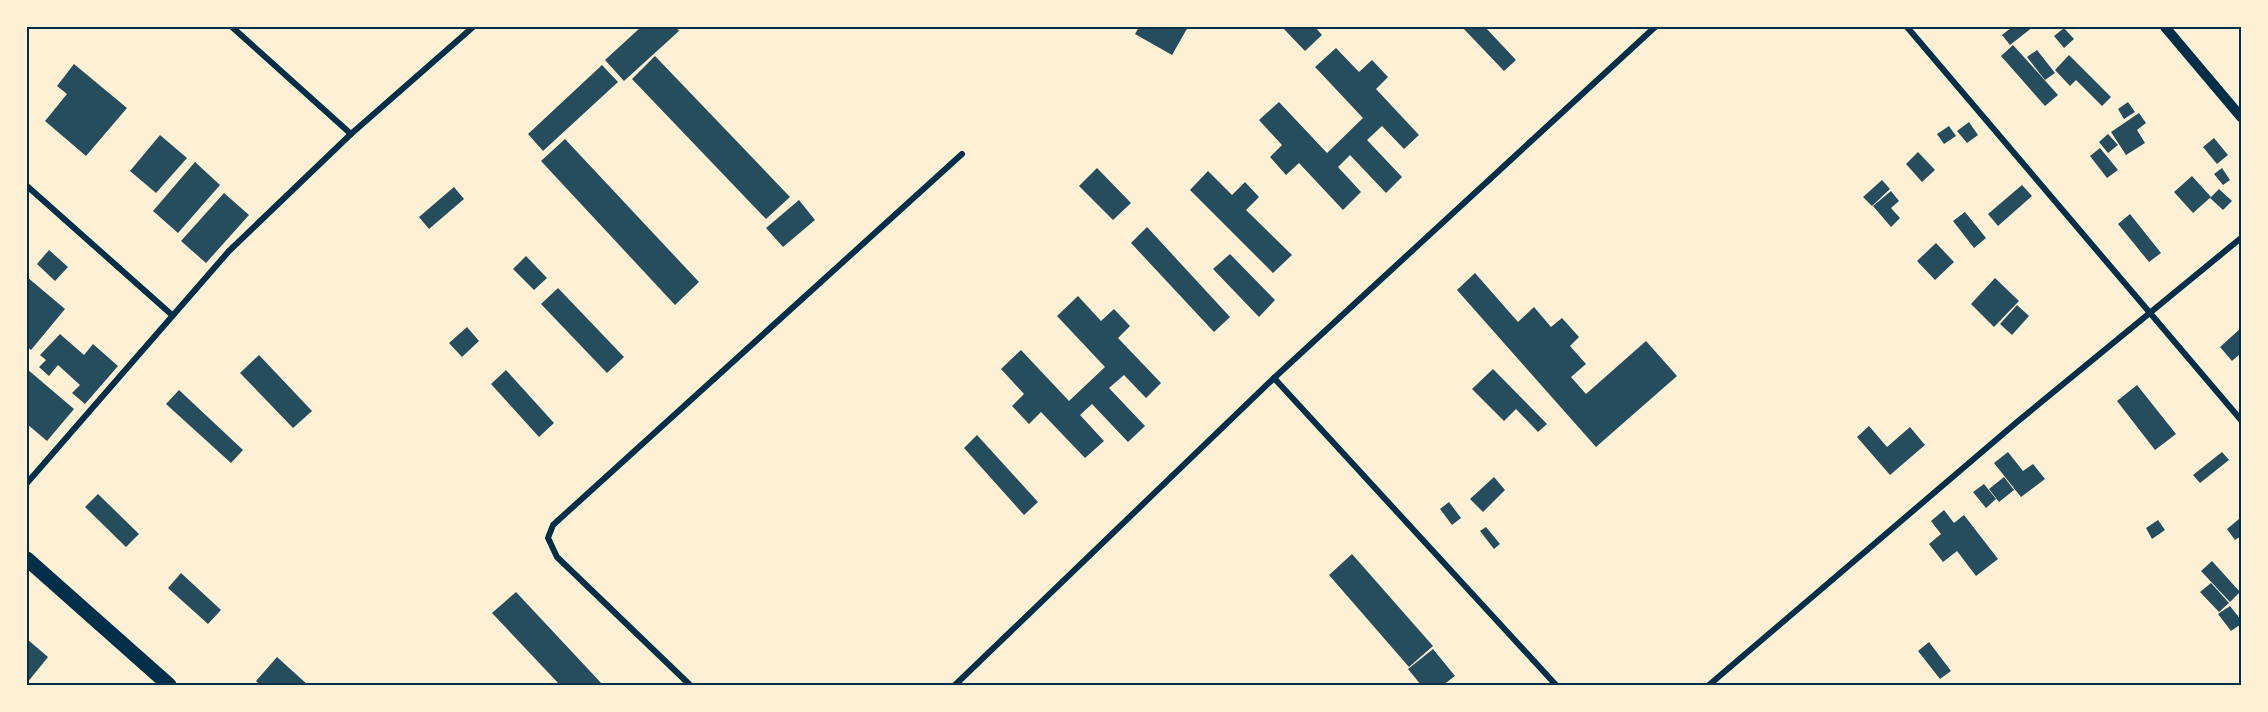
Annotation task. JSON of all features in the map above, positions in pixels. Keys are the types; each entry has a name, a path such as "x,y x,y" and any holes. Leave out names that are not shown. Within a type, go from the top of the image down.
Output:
{"main road":[{"path":"27,559 169,685"}],"street":[{"path":"232,27 351,134"},
{"path":"27,483 229,251 351,134 473,27"},
{"path":"955,685 1274,378 1655,27"},
{"path":"1907,27 2241,420"},
{"path":"2165,27 2241,117"},
{"path":"690,685 557,557 548,538 553,525 962,154"},
{"path":"27,186 172,315"},
{"path":"1709,685 2008,430 2241,238"},
{"path":"1274,378 1556,685"}],"building":[{"path":"641,27 676,27 679,31 624,81 605,60"},
{"path":"1139,27 1188,27 1172,55 1135,34"},
{"path":"1282,27 1315,27 1322,35 1305,51"},
{"path":"1462,27 1485,27 1516,60 1504,71"},
{"path":"2012,27 2033,27 2010,45 2002,35"},
{"path":"2064,28 2074,39 2064,48 2054,36"},
{"path":"2013,45 2058,95 2045,106 2001,56"},
{"path":"1336,48 1359,72 1372,60 1388,77 1376,89 1419,135 1404,149 1382,126 1367,140 1402,177 1386,193 1350,155 1338,167 1361,192 1343,210 1299,163 1286,175 1270,157 1282,145 1259,120 1279,102 1327,153 1363,118 1315,67"},
{"path":"2037,50 2055,73 2045,80 2027,57"},
{"path":"2069,55 2111,97 2102,106 2076,80 2070,86 2055,70"},
{"path":"655,56 790,197 766,219 632,79"},
{"path":"74,64 127,108 86,156 45,121 67,94 57,86"},
{"path":"602,65 618,82 543,151 528,134"},
{"path":"2128,102 2135,112 2124,119 2118,109"},
{"path":"2139,113 2146,123 2137,130 2145,143 2126,155 2111,132"},
{"path":"1969,122 1978,135 1967,143 1957,131"},
{"path":"1949,126 1956,136 1944,144 1937,134"},
{"path":"2108,134 2118,145 2108,153 2099,142"},
{"path":"160,135 187,158 156,193 130,171"},
{"path":"2214,138 2228,155 2217,164 2203,147"},
{"path":"565,139 699,282 675,305 541,161"},
{"path":"2100,148 2118,170 2107,178 2090,156"},
{"path":"1918,152 1935,170 1922,182 1906,164"},
{"path":"195,162 220,185 178,233 153,211"},
{"path":"1097,168 1131,203 1113,220 1079,186"},
{"path":"2222,168 2230,180 2223,185 2214,174"},
{"path":"1208,171 1232,195 1245,182 1259,197 1246,210 1292,255 1273,273 1190,190"},
{"path":"2192,176 2211,197 2193,213 2174,192"},
{"path":"1882,180 1890,189 1872,206 1863,197"},
{"path":"2022,185 2032,196 1998,226 1988,214"},
{"path":"454,187 464,199 429,229 419,217"},
{"path":"2219,189 2232,201 2223,210 2210,198"},
{"path":"1891,191 1899,201 1891,208 1900,218 1891,227 1873,206"},
{"path":"224,193 249,215 206,263 181,241"},
{"path":"799,200 815,220 783,247 766,228"},
{"path":"1965,212 1986,238 1974,248 1953,221"},
{"path":"2130,214 2161,253 2149,262 2118,224"},
{"path":"1147,227 1230,317 1214,332 1131,243"},
{"path":"1936,243 1954,262 1935,280 1917,261"},
{"path":"49,250 68,267 55,281 37,264"},
{"path":"1230,254 1275,300 1259,317 1213,269"},
{"path":"526,256 547,278 534,290 513,269"},
{"path":"1475,273 1518,322 1534,307 1551,327 1562,318 1579,337 1570,346 1586,364 1571,377 1586,394 1646,341 1677,376 1596,447 1457,290"},
{"path":"27,277 65,309 31,350 27,347"},
{"path":"1995,278 2019,301 1994,327 1971,304"},
{"path":"558,288 624,357 607,373 541,304"},
{"path":"1078,296 1101,321 1114,309 1130,326 1118,338 1161,383 1146,398 1124,375 1109,388 1145,426 1128,442 1092,404 1080,415 1104,441 1085,458 1041,412 1029,424 1012,406 1024,394 1001,369 1021,350 1069,401 1105,367 1057,316"},
{"path":"2017,305 2029,316 2012,335 2000,324"},
{"path":"467,327 479,341 462,357 449,343"},
{"path":"2241,328 2241,353 2232,361 2220,347"},
{"path":"60,334 84,355 93,344 118,366 85,404 72,393 80,385 58,365 49,376 39,367 46,360 40,355"},
{"path":"259,355 312,411 293,428 240,373"},
{"path":"27,369 74,409 47,441 27,424"},
{"path":"1493,369 1547,424 1538,432 1516,409 1504,421 1472,389"},
{"path":"506,370 554,423 539,437 491,384"},
{"path":"2137,385 2176,434 2155,450 2117,401"},
{"path":"179,390 243,450 231,463 166,404"},
{"path":"1869,426 1887,447 1910,427 1925,445 1890,475 1857,437"},
{"path":"977,435 1038,502 1024,515 964,448"},
{"path":"2008,452 2023,471 2033,464 2045,479 2021,497 1994,463"},
{"path":"2222,452 2229,460 2200,483 2193,475"},
{"path":"1494,477 1505,490 1483,512 1470,499"},
{"path":"2004,477 2014,490 1999,502 1989,489"},
{"path":"1984,484 1996,499 1986,508 1973,492"},
{"path":"98,494 139,534 126,547 85,507"},
{"path":"1449,502 1461,518 1452,525 1440,509"},
{"path":"1944,510 1954,523 1964,515 1998,559 1976,576 1957,551 1943,562 1929,544 1941,534 1931,521"},
{"path":"2239,519 2241,536 2235,540 2227,529"},
{"path":"2158,520 2165,530 2152,539 2146,528"},
{"path":"1486,527 1500,544 1494,549 1480,531"},
{"path":"1352,554 1433,646 1409,667 1329,575"},
{"path":"2212,561 2240,592 2230,602 2201,571"},
{"path":"181,573 221,610 208,624 168,588"},
{"path":"2211,583 2229,603 2219,612 2200,592"},
{"path":"516,592 603,685 560,685 492,613"},
{"path":"2230,606 2241,620 2241,624 2231,631 2218,614"},
{"path":"27,639 48,657 27,683"},
{"path":"1929,642 1951,671 1940,679 1918,651"},
{"path":"1433,649 1455,676 1443,685 1421,685 1408,669"},
{"path":"277,657 308,685 260,685 256,681"}]}
